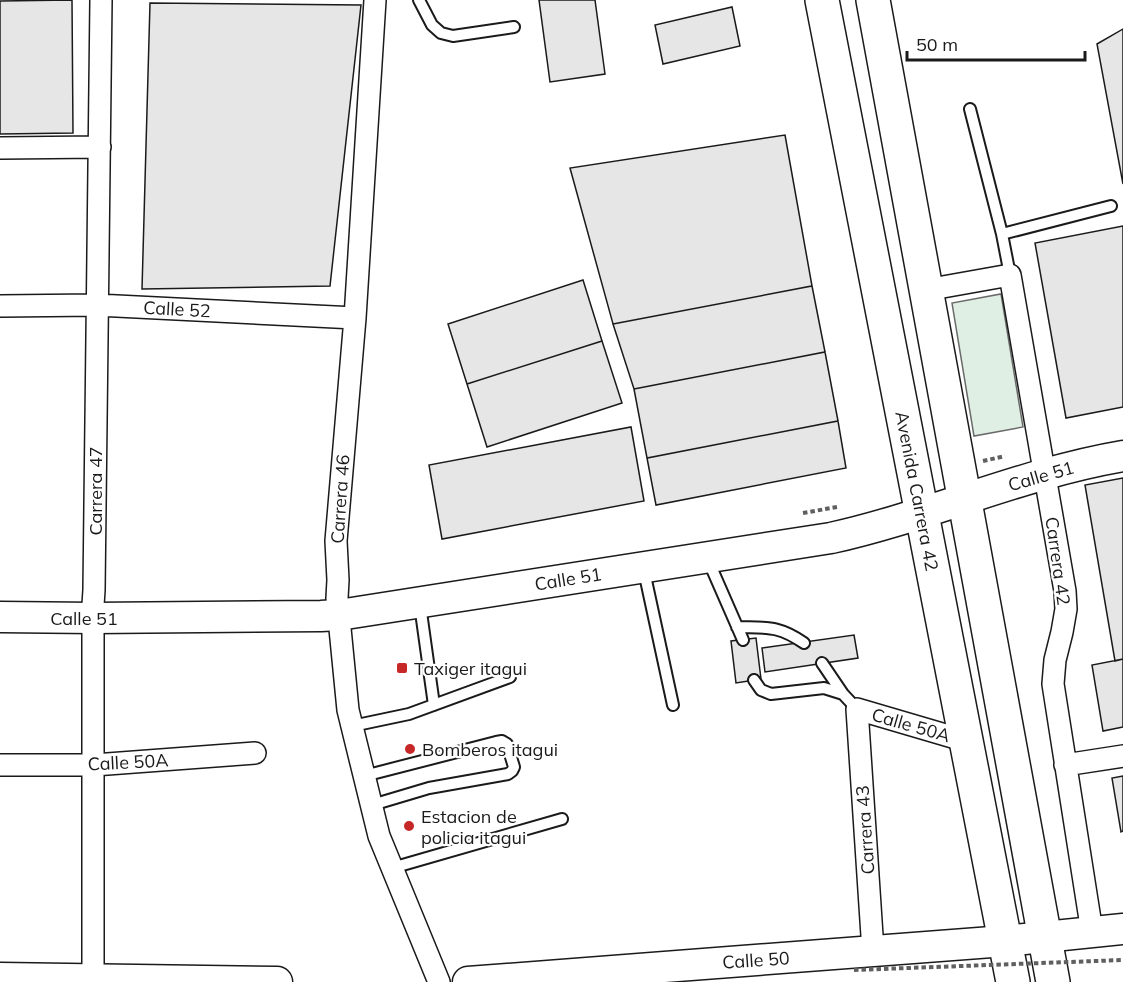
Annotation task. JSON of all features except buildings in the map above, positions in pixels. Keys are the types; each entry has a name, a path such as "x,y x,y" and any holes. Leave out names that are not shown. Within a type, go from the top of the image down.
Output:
{"highway":[{"name":"Avenida Carrera 42","path":"822,0 1013,982"},
{"path":"873,0 1053,982"}],"street":[{"name":"Carrera 47","path":"93,981 94,618 101,0"},
{"name":"Carrera 46","path":"375,0 355,318 336,540 339,615 348,710 379,836 439,982"},
{"path":"0,148 100,147"},
{"path":"926,290 1010,274"},
{"name":"Carrera 42","path":"1010,274 1065,591 1066,609 1055,660 1053,684 1092,932"},
{"name":"Calle 52","path":"0,306 97,305 355,318"},
{"name":"Calle 51","path":"0,617 339,615 831,538 922,513 1044,474 1123,456"},
{"name":"Calle 50A","path":"850,702 966,741"},
{"name":"Carrera 43","path":"850,702 864,961"},
{"name":"Calle 50A","path":"0,765 94,765 255,753"},
{"path":"1065,765 1123,756"},
{"name":"Calle 50","path":"468,982 864,961 1005,941 1123,929"},
{"path":"0,978 277,982"}],"lane":[{"path":"419,0 432,25 441,33 453,36 514,27"},
{"path":"970,109 1010,274"},
{"path":"1002,234 1111,206"},
{"path":"706,558 742,640"},
{"path":"643,567 673,705"},
{"path":"420,602 434,705"},
{"path":"737,627 772,628 789,633 804,643"},
{"path":"822,663 850,702"},
{"path":"352,726 409,714 510,677"},
{"path":"754,680 761,690 771,694 824,688 850,702"},
{"path":"364,776 502,741 507,744 514,767 508,774 429,788 372,805"},
{"path":"392,867 562,819"}],"path":[{"path":"864,961 1123,960"}],"green space":[{"path":"1001,294 1023,427 974,436 952,303"}],"place":[{"name":"Taxiger itagui","path":"402,668"},
{"name":"Bomberos itagui","path":"410,749"},
{"name":"Estacion de policia itagui","path":"409,826"}]}
